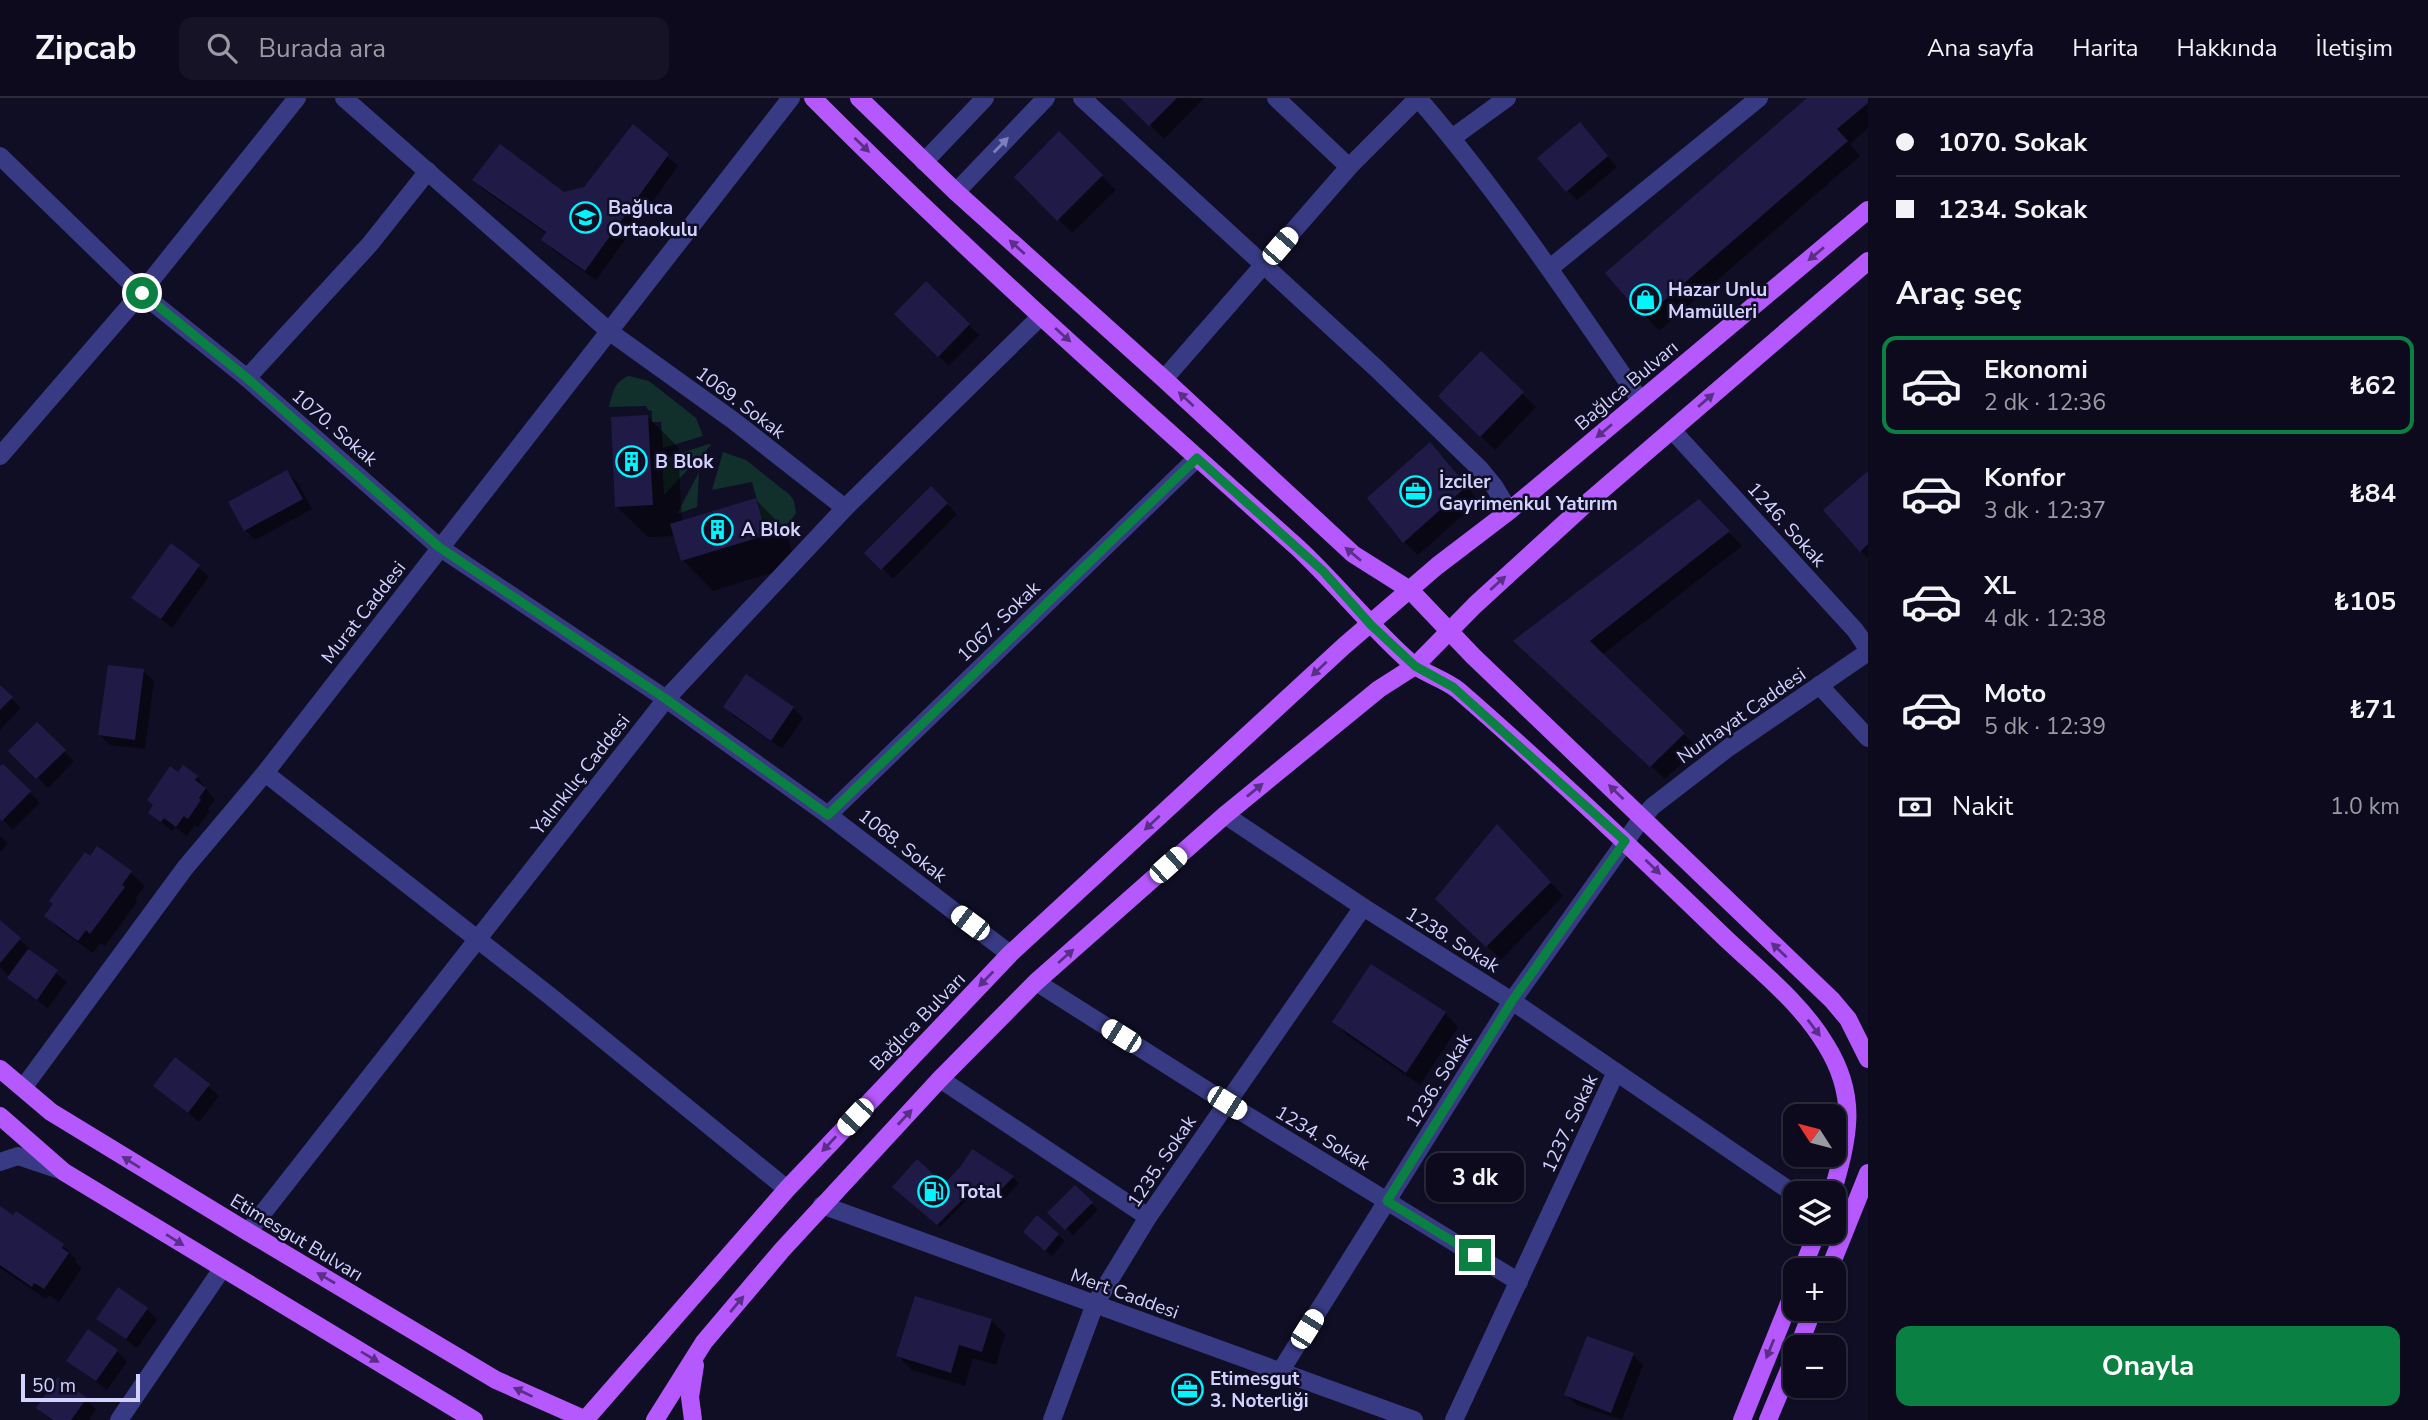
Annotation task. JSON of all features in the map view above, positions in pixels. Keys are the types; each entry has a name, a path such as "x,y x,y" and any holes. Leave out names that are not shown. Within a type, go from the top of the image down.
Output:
{"main road":[{"path":"813,98 1041,316 1323,571 1371,625 1415,666 1453,687 1625,841 1781,991 1813,1025 1841,1072 1847,1091 1849,1126 1835,1181"},
{"path":"859,98 956,192 1353,554 1410,590 1473,656 1832,1000 1848,1019 1868,1059"},
{"name":"Bağlıca Bulvarı","path":"585,1420 787,1189 1010,954 1344,646 1868,210"},
{"path":"655,1420 704,1342 822,1205 940,1079 1036,982 1225,815 1379,689 1415,666 1494,587 1868,261"},
{"name":"Etimesgut Bulvarı","path":"0,1069 51,1112 248,1232 496,1380 585,1420"},
{"path":"0,1115 64,1172 474,1420"},
{"path":"1834,1258 1868,1173"},
{"path":"1742,1420 1783,1318"},
{"path":"693,1420 691,1383 704,1342"},
{"path":"1768,1420 1783,1384"}],"street":[{"path":"0,456 142,293 297,98"},
{"name":"1069. Sokak","path":"344,98 610,331 734,421 845,508"},
{"name":"Murat Caddesi","path":"23,1088 185,868 265,773 791,98"},
{"path":"924,162 985,98"},
{"path":"956,192 1046,98"},
{"path":"1082,98 1377,369 1480,469 1509,511"},
{"path":"1276,98 1349,167"},
{"path":"1164,379 1349,167 1418,98 1452,138 1550,268 1640,400"},
{"path":"1452,138 1507,98"},
{"path":"1550,268 1759,98"},
{"name":"1070. Sokak","path":"0,156 142,293 247,378 439,547 666,699"},
{"path":"247,378 370,244 428,170"},
{"name":"Yalınkılıç Caddesi","path":"248,1232 666,699 845,508 1041,316"},
{"name":"1246. Sokak","path":"1672,430 1855,630 1868,651"},
{"name":"1067. Sokak","path":"828,815 1197,458"},
{"name":"Nurhayat Caddesi","path":"1642,818 1673,790 1728,748 1868,651"},
{"path":"1819,685 1868,738"},
{"name":"1068. Sokak","path":"666,699 828,815 1010,954"},
{"path":"265,773 477,939 787,1189"},
{"name":"1238. Sokak","path":"1225,815 1363,907 1512,1001 1783,1186"},
{"name":"1236. Sokak","path":"1280,1372 1512,1001 1642,818"},
{"name":"1235. Sokak","path":"1052,1420 1095,1304 1148,1217 1363,907"},
{"name":"1234. Sokak","path":"1036,982 1519,1282"},
{"name":"1237. Sokak","path":"1454,1420 1616,1072"},
{"path":"940,1079 1148,1217"},
{"path":"0,1162 18,1156 64,1172"},
{"name":"Mert Caddesi","path":"822,1205 1414,1420"},
{"path":"119,1420 222,1269"}],"green space":[{"path":"629,376 649,381 696,418 703,436 663,448 661,422 652,422 652,411 646,406 609,407 617,384"},
{"path":"711,445 664,495 662,459"},
{"path":"723,452 746,460 790,495 796,513 786,525 765,528 752,482 712,490"},
{"path":"699,472 697,507 677,514"}],"building":[{"path":"1120,98 1177,98 1149,126"},
{"path":"1807,98 1868,98 1868,103 1837,129 1848,141 1644,318 1605,273"},
{"path":"1580,122 1608,156 1566,192 1537,158"},
{"path":"633,124 669,154 585,271 541,240 546,232 472,180 500,144 564,192 584,187"},
{"path":"1059,131 1103,175 1057,221 1014,177"},
{"path":"926,281 970,324 938,357 894,314"},
{"path":"1481,351 1524,392 1480,437 1438,396"},
{"name":"B Blok","path":"648,415 653,505 615,507 611,417"},
{"path":"1430,442 1467,486 1403,543 1367,498"},
{"path":"287,470 303,499 244,531 228,502"},
{"path":"1868,471 1868,544 1860,552 1823,510"},
{"path":"931,486 948,503 881,570 864,553"},
{"name":"A Blok","path":"756,498 767,535 681,561 670,524"},
{"path":"1699,499 1730,531 1590,641 1685,733 1650,767 1513,641"},
{"path":"171,543 200,565 161,619 131,598"},
{"path":"108,665 144,669 135,740 98,735"},
{"path":"746,674 794,707 771,741 723,707"},
{"path":"0,685 13,697 0,710"},
{"path":"37,722 66,750 36,779 8,751"},
{"path":"3,764 31,791 2,821 0,766"},
{"path":"183,765 198,776 195,780 206,788 188,819 184,816 176,827 164,818 161,822 148,813 153,805 147,800 170,766 178,772"},
{"path":"1497,824 1551,882 1486,947 1435,899"},
{"path":"97,846 132,871 122,885 125,887 90,934 86,930 78,941 44,916 53,904 49,901 85,852 90,856"},
{"path":"0,920 21,938 0,963"},
{"path":"28,949 58,970 37,1000 7,978"},
{"path":"1371,964 1446,1012 1406,1073 1332,1022"},
{"path":"175,1057 210,1084 188,1113 153,1086"},
{"path":"972,1149 1014,1176 995,1196 980,1182 937,1225 892,1187 917,1159 944,1184"},
{"path":"1075,1185 1093,1202 1065,1230 1047,1213"},
{"path":"0,1206 13,1215 16,1211 64,1244 62,1248 69,1253 44,1289 34,1283 32,1287 0,1265"},
{"path":"1037,1215 1059,1234 1045,1251 1023,1232"},
{"path":"118,1287 148,1308 126,1339 96,1319"},
{"path":"915,1296 992,1319 982,1352 959,1345 951,1373 896,1356"},
{"path":"88,1329 118,1350 96,1381 66,1361"},
{"path":"1587,1336 1634,1353 1611,1413 1564,1395"},
{"path":"58,1377 87,1398 71,1420 53,1420 36,1408"}],"place":[{"name":"Bağlıca Ortaokulu","path":"585,218"},
{"name":"Hazar Unlu Mamülleri","path":"1645,300"},
{"name":"B Blok","path":"632,461"},
{"name":"İzciler Gayrimenkul Yatırım","path":"1416,492"},
{"name":"A Blok","path":"718,529"},
{"name":"Total","path":"934,1191"},
{"name":"Etimesgut 3. Noterliği","path":"1187,1389"}],"route":[{"path":"142,293 247,378 439,547 666,699 828,815 1197,458 1323,571 1371,625 1415,666 1453,687 1625,841 1512,1001 1387,1201 1475,1255"}]}
